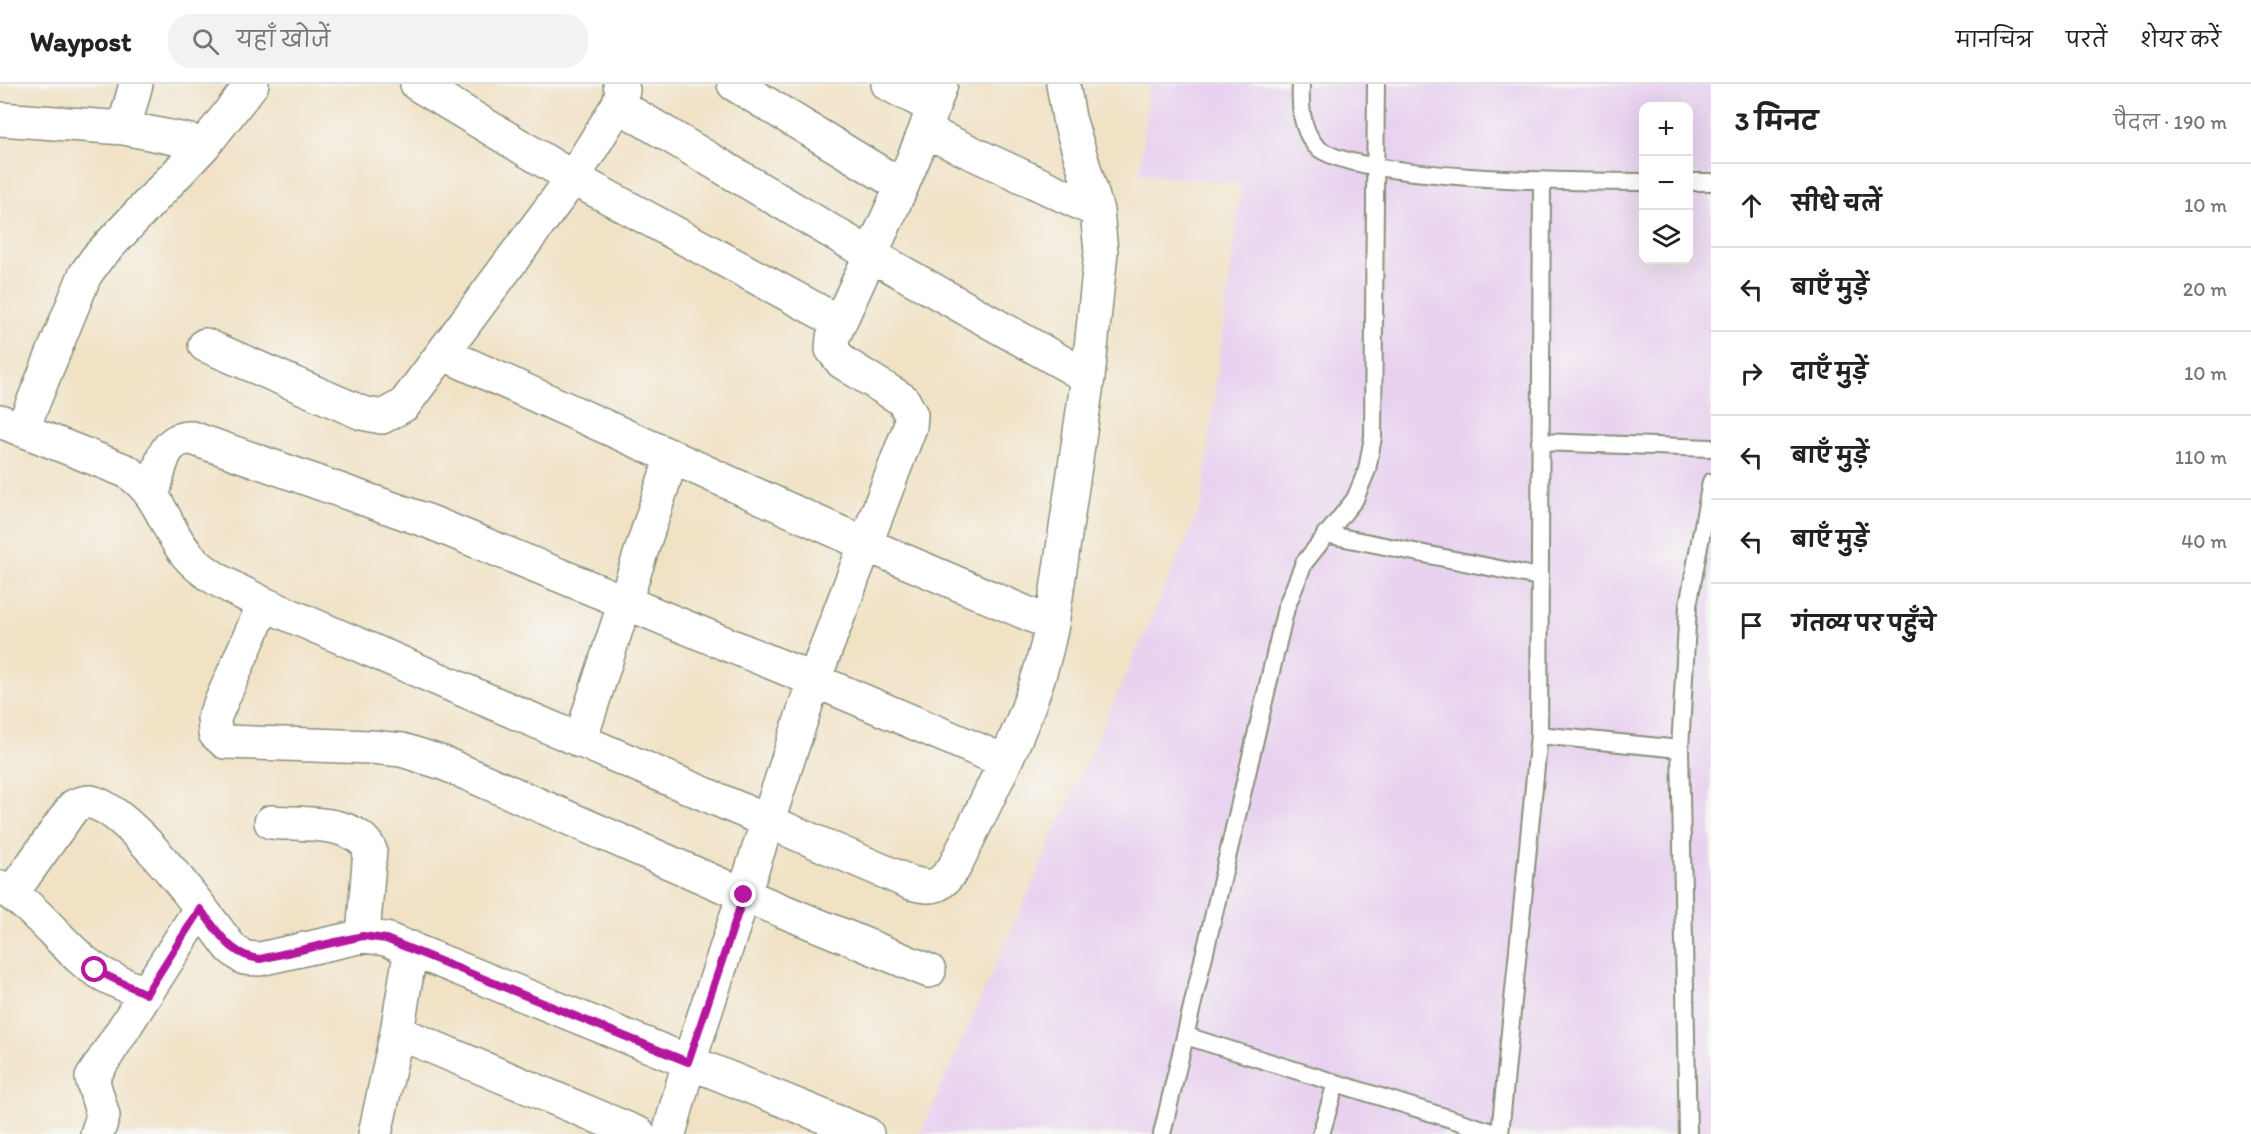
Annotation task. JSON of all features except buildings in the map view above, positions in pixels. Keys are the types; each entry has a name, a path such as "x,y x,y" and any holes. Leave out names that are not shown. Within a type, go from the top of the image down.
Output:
{"street":[{"path":"124,128 136,84"},
{"path":"252,84 205,144 97,258 85,275 11,426 126,471 140,480 194,563 215,578 264,604 767,823 911,883 928,887 942,884 954,868 1034,691 1046,658 1052,624 1088,377 1101,252 1097,212 1069,118 1063,84"},
{"path":"417,84 573,178 839,322"},
{"path":"734,84 902,186"},
{"path":"888,84 933,107 1097,212"},
{"path":"205,345 362,413 382,417 404,405 573,178 619,95 871,255 1088,377"},
{"path":"669,1134 688,1062 814,680 904,448 910,415 903,400 842,362 832,349 833,337 902,186 933,107"},
{"path":"0,119 124,128 205,144"},
{"path":"444,354 865,544 1052,624"},
{"path":"165,518 164,453 170,443 186,438 367,498 814,680 1004,761"},
{"path":"580,741 672,456"},
{"path":"264,604 214,718 215,734 225,742 402,750 444,763 744,895 929,971"},
{"path":"146,994 95,970 6,890 74,806 89,801 103,806 127,825 154,851 231,948 244,957 260,959 363,936 386,939 867,1134"},
{"path":"271,822 337,828 354,832 365,840 370,850 363,936"},
{"path":"97,1134 103,1116 92,1078 200,909"},
{"path":"375,1134 397,1032 411,948"},
{"path":"397,1032 639,1134"}],"lane":[{"path":"1301,84 1303,126 1315,146 1331,157 1377,168 1542,182 1639,182"},
{"path":"1162,1134 1286,608 1304,563 1355,499 1367,470 1373,437 1376,84"},
{"path":"1186,1036 1336,1083 1454,1127 1500,1134 1539,735 1542,182"},
{"path":"1693,182 1711,182"},
{"path":"1540,442 1711,448"},
{"path":"1688,1134 1680,749 1688,606 1711,482"},
{"path":"1325,534 1539,577"},
{"path":"1539,735 1680,749"},
{"path":"1322,1134 1336,1083"}],"shaded area":[{"path":"1149,84 1711,84 1711,1134 920,1134 1201,507 1241,184 1140,174"}],"route":[{"path":"95,970 146,994 200,909 231,948 244,957 260,959 363,936 386,939 688,1062 744,895"}]}
